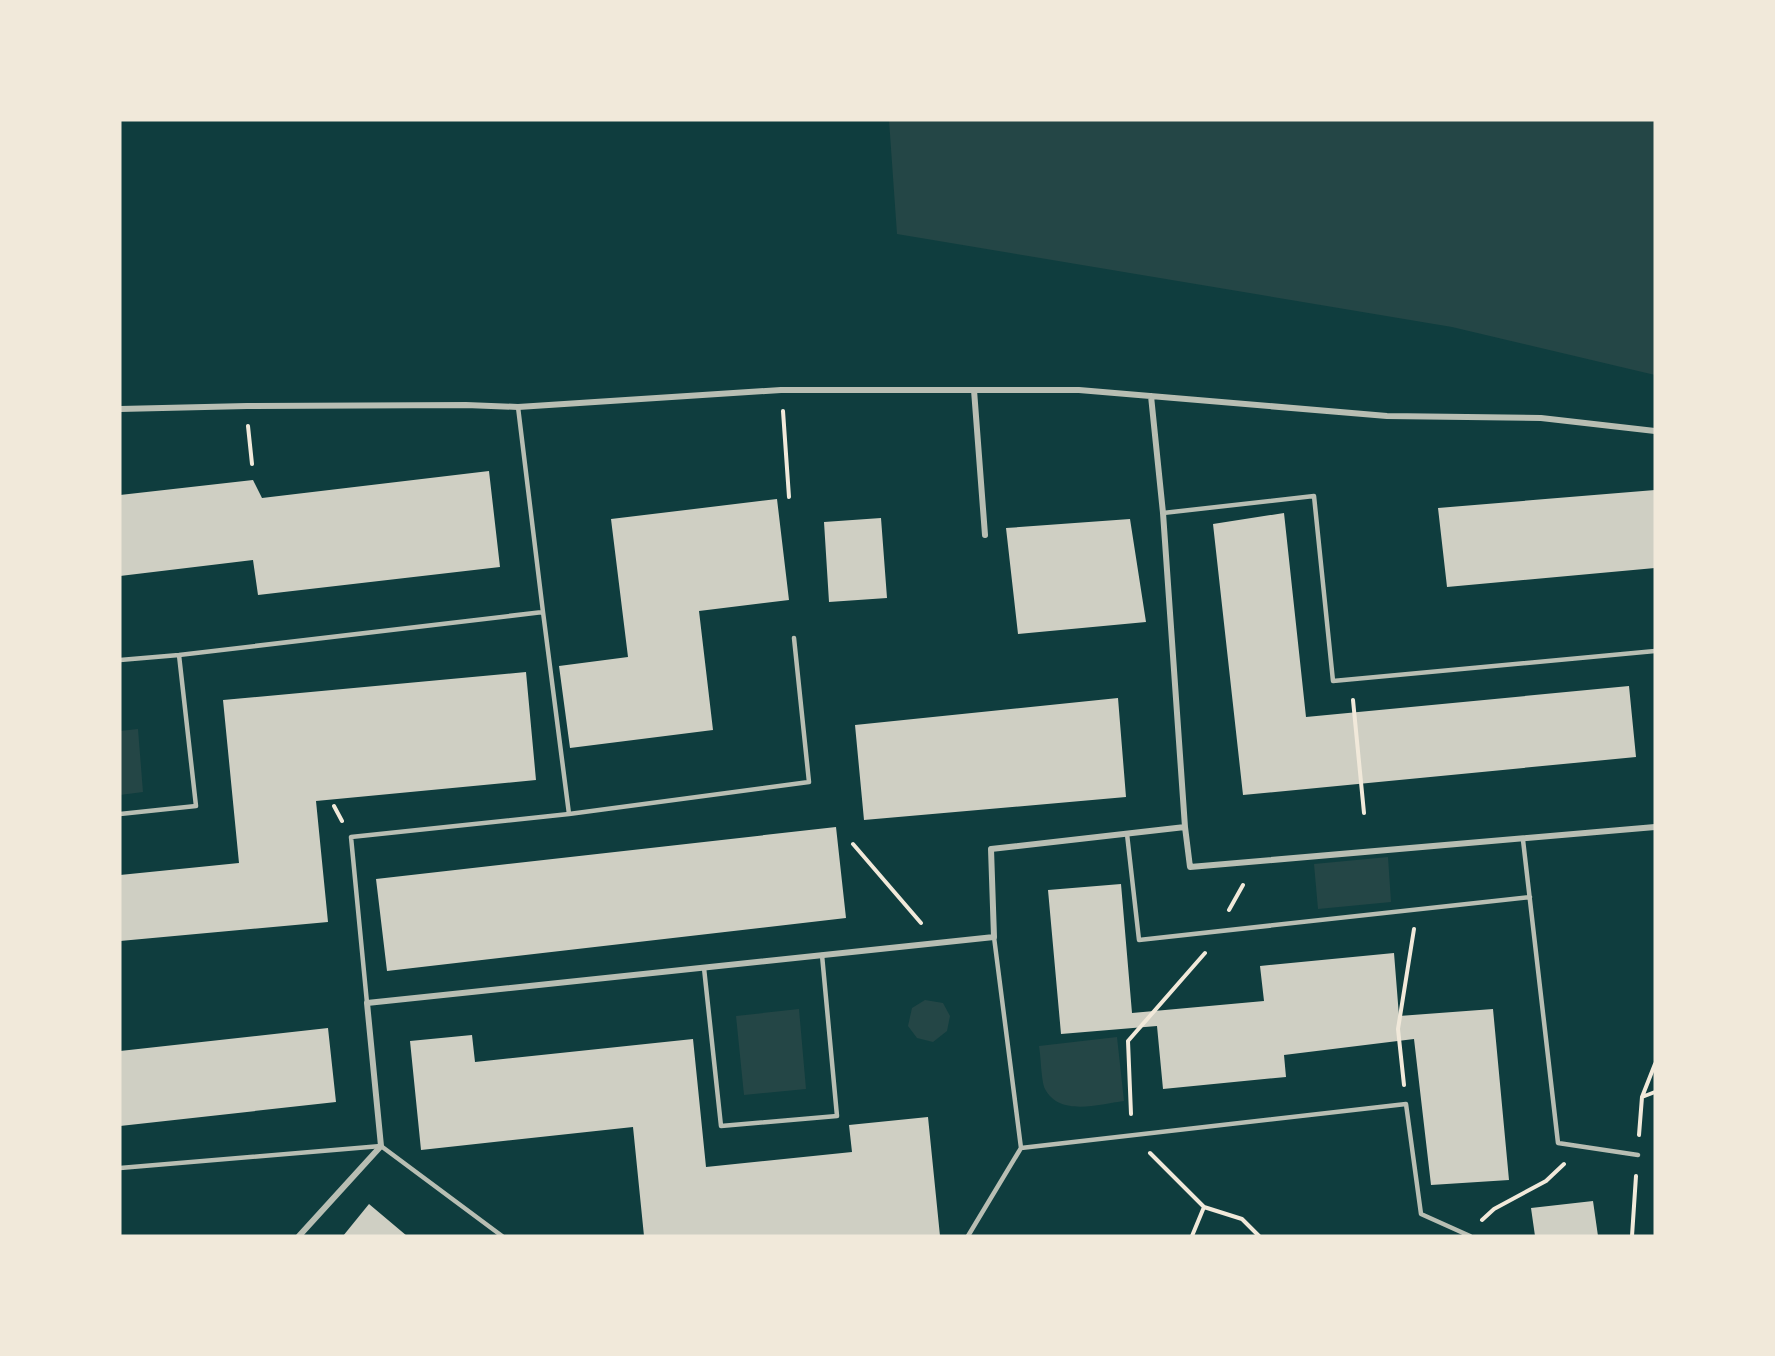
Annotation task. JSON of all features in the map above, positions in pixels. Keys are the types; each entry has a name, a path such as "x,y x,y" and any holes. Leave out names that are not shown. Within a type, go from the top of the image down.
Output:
{"street":[{"path":"120,409 247,406 466,405 518,407 781,390 1079,390 1387,416 1541,418 1655,431"},
{"path":"974,390 985,535"},
{"path":"1151,396 1163,513 1185,827 1190,867 1655,827"},
{"path":"299,1236 381,1146 368,1003 994,937 991,849 1185,827"}],"lane":[{"path":"518,407 569,814"},
{"path":"1163,513 1314,496 1333,681 1655,651"},
{"path":"120,660 543,612"},
{"path":"368,1003 351,837 569,814 809,782 794,638"},
{"path":"120,814 196,807 179,655"},
{"path":"1127,834 1139,940 1530,897"},
{"path":"1523,840 1558,1143 1638,1155"},
{"path":"968,1236 1021,1148 994,937"},
{"path":"704,968 721,1126 837,1116 822,955"},
{"path":"1021,1148 1406,1104 1421,1214 1468,1235"},
{"path":"120,1168 381,1146 502,1236"}],"path":[{"path":"781,390 789,497"},
{"path":"247,406 252,464"},
{"path":"1352,680 1364,813"},
{"path":"853,844 937,943"},
{"path":"1256,861 1202,957 1128,1041 1132,1136 1204,1207 1242,1219 1259,1236"},
{"path":"1406,1104 1398,1029 1418,909"},
{"path":"1642,1097 1655,1092"},
{"path":"1468,1235 1494,1209 1546,1181 1582,1147"},
{"path":"1192,1236 1204,1207"}],"shaded area":[{"path":"889,120 1655,120 1655,375 1452,327 897,234"},
{"path":"138,729 143,792 120,795 120,731"},
{"path":"1388,857 1391,902 1318,909 1314,864"},
{"path":"925,1000 943,1003 950,1016 947,1031 933,1042 917,1038 908,1026 912,1008"},
{"path":"799,1009 806,1089 744,1095 736,1016"},
{"path":"1117,1037 1124,1101 1081,1107 1060,1103 1052,1098 1044,1085 1039,1046"}],"building":[{"path":"489,471 500,567 258,595 253,560 120,576 120,495 253,480 262,498"},
{"path":"1655,490 1655,568 1447,587 1438,508"},
{"path":"777,499 789,600 699,611 713,730 570,748 559,666 628,657 611,519"},
{"path":"1284,513 1306,717 1629,686 1636,757 1243,795 1213,524"},
{"path":"881,518 887,598 829,602 824,522"},
{"path":"1130,519 1146,622 1018,634 1006,528"},
{"path":"526,672 536,780 316,801 328,922 120,941 120,875 239,863 223,700"},
{"path":"1118,698 1126,797 864,820 855,725"},
{"path":"836,827 846,918 387,971 376,879"},
{"path":"1121,884 1132,1013 1264,1001 1260,966 1394,953 1399,1016 1493,1009 1509,1180 1431,1185 1414,1039 1284,1055 1286,1077 1163,1089 1157,1026 1061,1034 1048,890"},
{"path":"328,1028 336,1102 120,1126 120,1051"},
{"path":"472,1035 475,1062 693,1039 706,1167 852,1152 849,1125 928,1117 940,1236 644,1236 633,1127 421,1150 410,1041"},
{"path":"1593,1201 1598,1236 1535,1236 1531,1208"},
{"path":"369,1204 407,1236 343,1236"}]}
